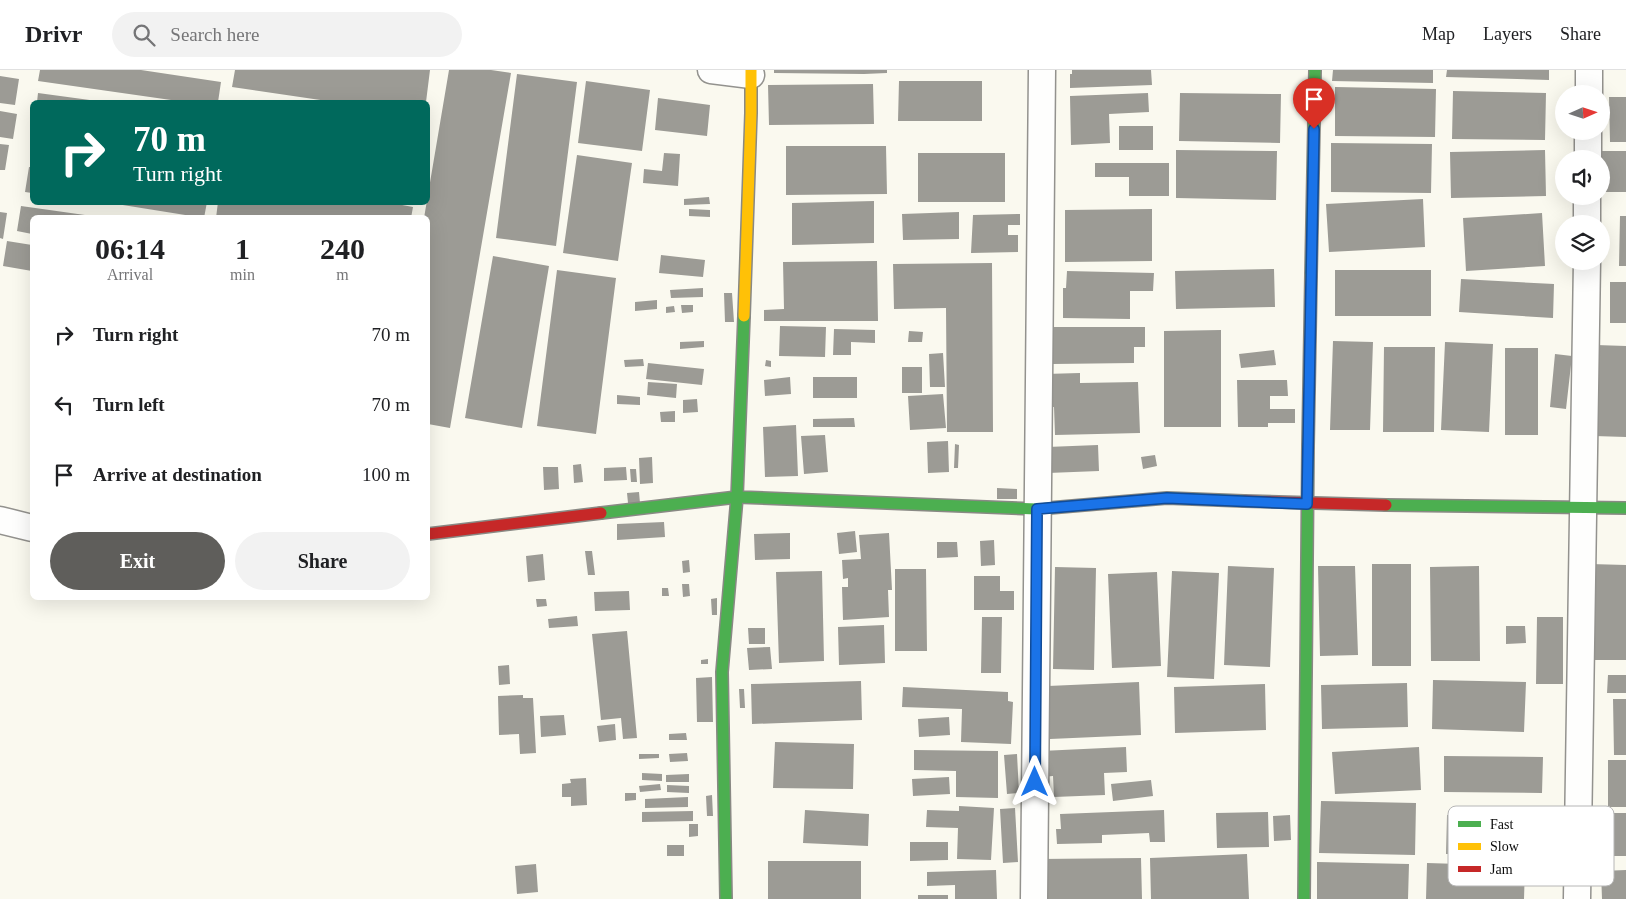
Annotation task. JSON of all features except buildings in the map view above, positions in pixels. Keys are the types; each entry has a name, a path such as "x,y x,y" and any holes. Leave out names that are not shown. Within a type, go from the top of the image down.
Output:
{"street":[{"path":"711,70 751,72 736,497 722,672 726,899"},
{"path":"1034,899 1042,70"},
{"path":"1304,899 1307,504 1315,70"},
{"path":"1589,70 1589,85"},
{"path":"1578,806 1586,270"},
{"path":"430,534 736,497 1037,509 1167,498 1307,504 1626,508"},
{"path":"0,520 30,528"},
{"path":"1577,886 1577,899"}],"traffic: fast":[{"path":"1311,275 1315,70"},
{"path":"726,899 722,672 737,497 744,316"},
{"path":"1304,899 1308,446"},
{"path":"601,513 737,497 1037,509 1167,498 1244,501"},
{"path":"1386,505 1626,508"}],"traffic: slow":[{"path":"744,316 751,70"},
{"path":"1308,446 1311,275"}],"traffic: jam":[{"path":"1244,501 1386,505"},
{"path":"430,534 601,513"}],"route":[{"path":"1035,782 1037,509 1167,498 1307,504 1314,129"}]}
